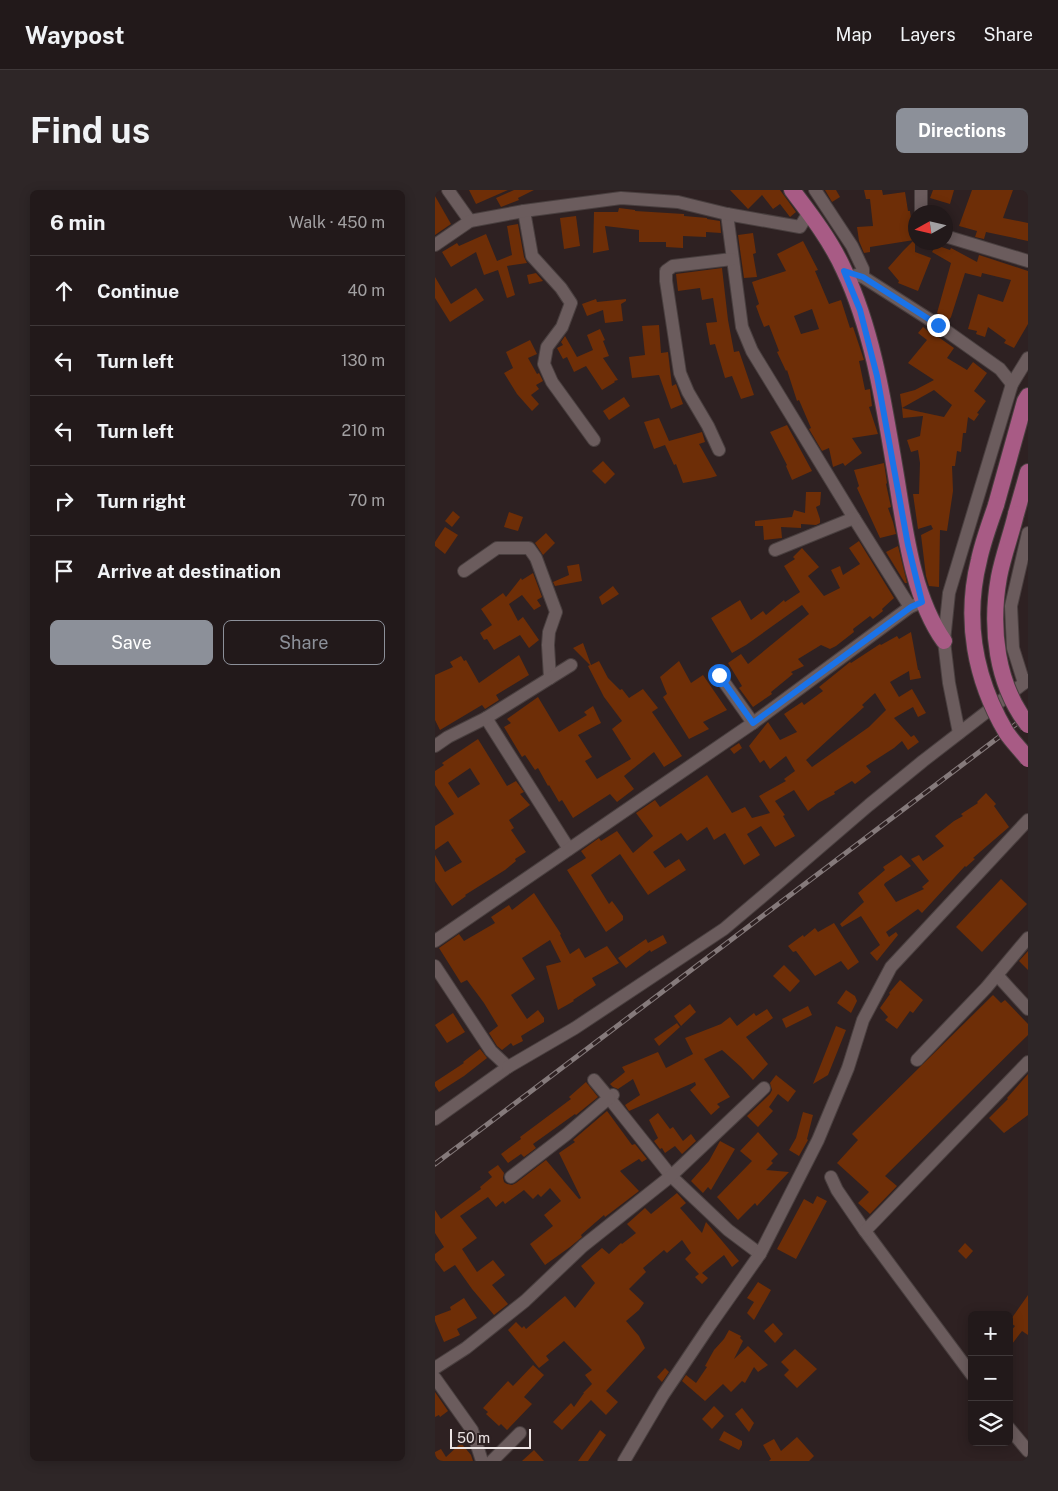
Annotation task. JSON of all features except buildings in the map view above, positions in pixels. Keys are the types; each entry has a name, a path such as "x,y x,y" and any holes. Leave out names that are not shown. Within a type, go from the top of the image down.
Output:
{"main road":[{"path":"792,190 809,212 836,255 860,310 877,376 908,545 916,604 944,641"},
{"path":"1028,396 979,560 973,595 973,633 977,663 987,695 1007,733 1028,758"},
{"path":"1028,472 999,576 995,606 996,636 1002,672 1011,700 1028,725"}],"street":[{"path":"448,190 470,221"},
{"path":"815,190 852,246 863,269 863,277"},
{"path":"921,190 921,205"},
{"path":"435,245 470,221 523,211 621,198 678,202 727,214 800,227 809,212"},
{"path":"523,211 532,256 561,288 571,303 562,327 547,347 544,364 552,382 594,440"},
{"path":"435,941 753,723 916,604 854,518 752,351 742,327 727,214"},
{"path":"953,238 1028,261"},
{"path":"719,450 680,374 666,271 673,266 732,259"},
{"path":"844,271 863,277 946,330 1000,370 1012,384"},
{"path":"959,733 949,683 944,641 949,593 1012,384 1028,358"},
{"path":"775,550 854,518"},
{"path":"435,1119 508,1067 575,1028 723,929 869,805 1026,681 1013,648 1011,606 1028,533"},
{"path":"464,571 497,548 529,548 536,558 556,612 549,632 550,678"},
{"path":"435,746 448,737 486,718 571,665"},
{"path":"719,675 753,723"},
{"path":"486,718 569,849"},
{"path":"624,1461 663,1395 709,1325 760,1254 818,1140 848,1068 863,1020 891,967 1028,820"},
{"path":"917,1060 997,975 1028,938"},
{"path":"435,966 491,1051 508,1067"},
{"path":"997,975 1028,1009"},
{"path":"865,1230 1028,1062"},
{"path":"594,1080 611,1096 671,1176 728,1230 760,1254"},
{"path":"435,1368 466,1348 525,1301 583,1246 671,1176 764,1088"},
{"path":"511,1177 567,1134 611,1096"},
{"path":"831,1177 837,1190 865,1230 968,1371"},
{"path":"435,1378 472,1430 483,1461"},
{"path":"492,1461 520,1433"},
{"path":"1013,1433 1028,1451"}],"railway":[{"path":"435,1164 1028,715"}],"route":[{"path":"719,675 753,723 911,607 922,602 908,545 877,376 860,310 844,271 863,277 938,325"}]}
